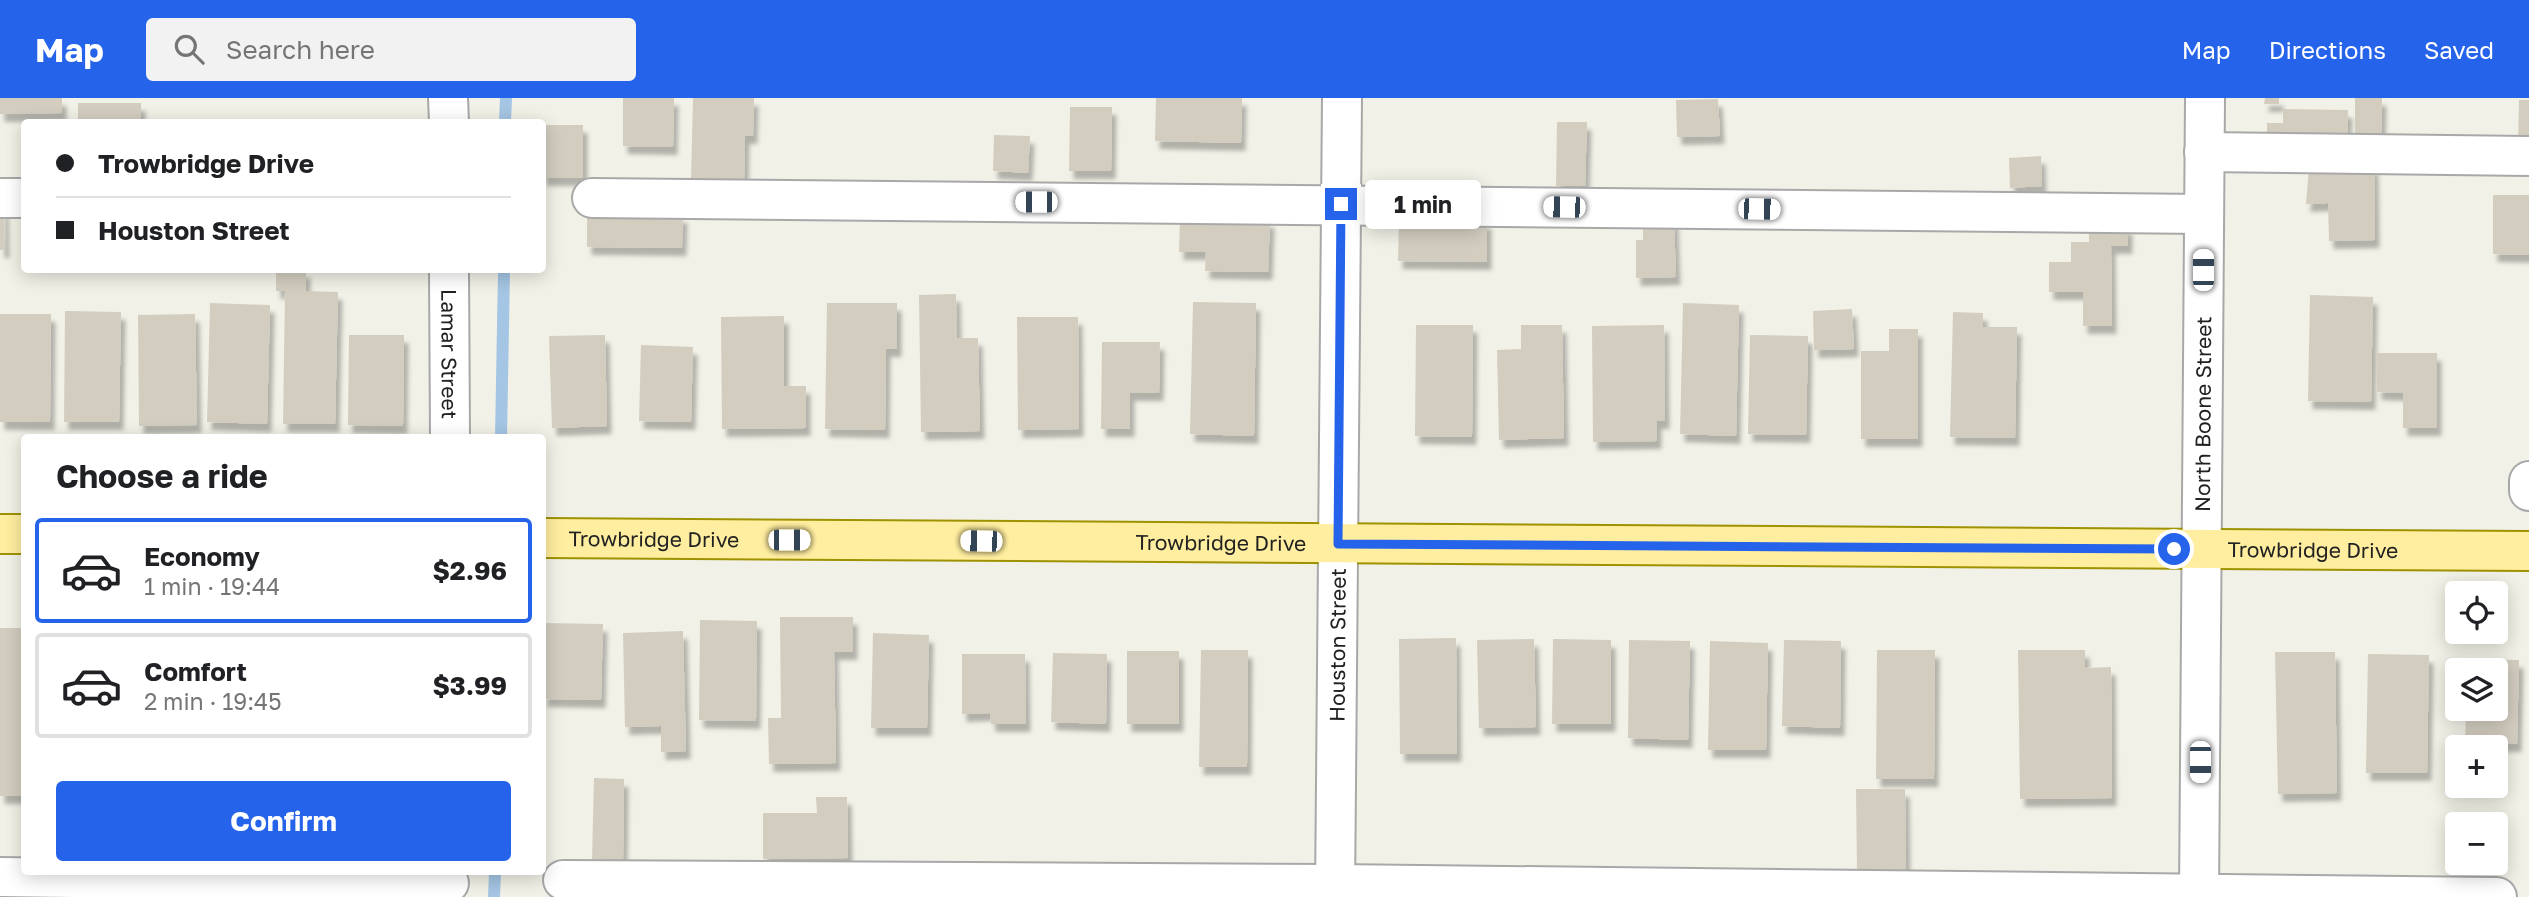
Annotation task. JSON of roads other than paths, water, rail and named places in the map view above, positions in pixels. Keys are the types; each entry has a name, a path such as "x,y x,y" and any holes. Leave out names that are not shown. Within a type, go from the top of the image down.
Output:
{"main road":[{"path":"0,534 21,534"},
{"name":"Trowbridge Drive","path":"546,538 2529,551"}],"street":[{"path":"448,98 449,119"},
{"name":"Houston Street","path":"1335,891 1342,98"},
{"name":"North Boone Street","path":"2199,896 2205,98"},
{"path":"2204,152 2529,156"},
{"path":"0,198 21,198"},
{"path":"592,198 2204,214"},
{"name":"Lamar Street","path":"449,273 450,434"},
{"path":"2529,481 2529,491"},
{"path":"0,877 449,884"},
{"path":"563,880 1335,891 2497,897"}],"waterway":[{"path":"505,119 506,98"},
{"path":"501,434 504,273"},
{"path":"494,897 495,875"}]}
